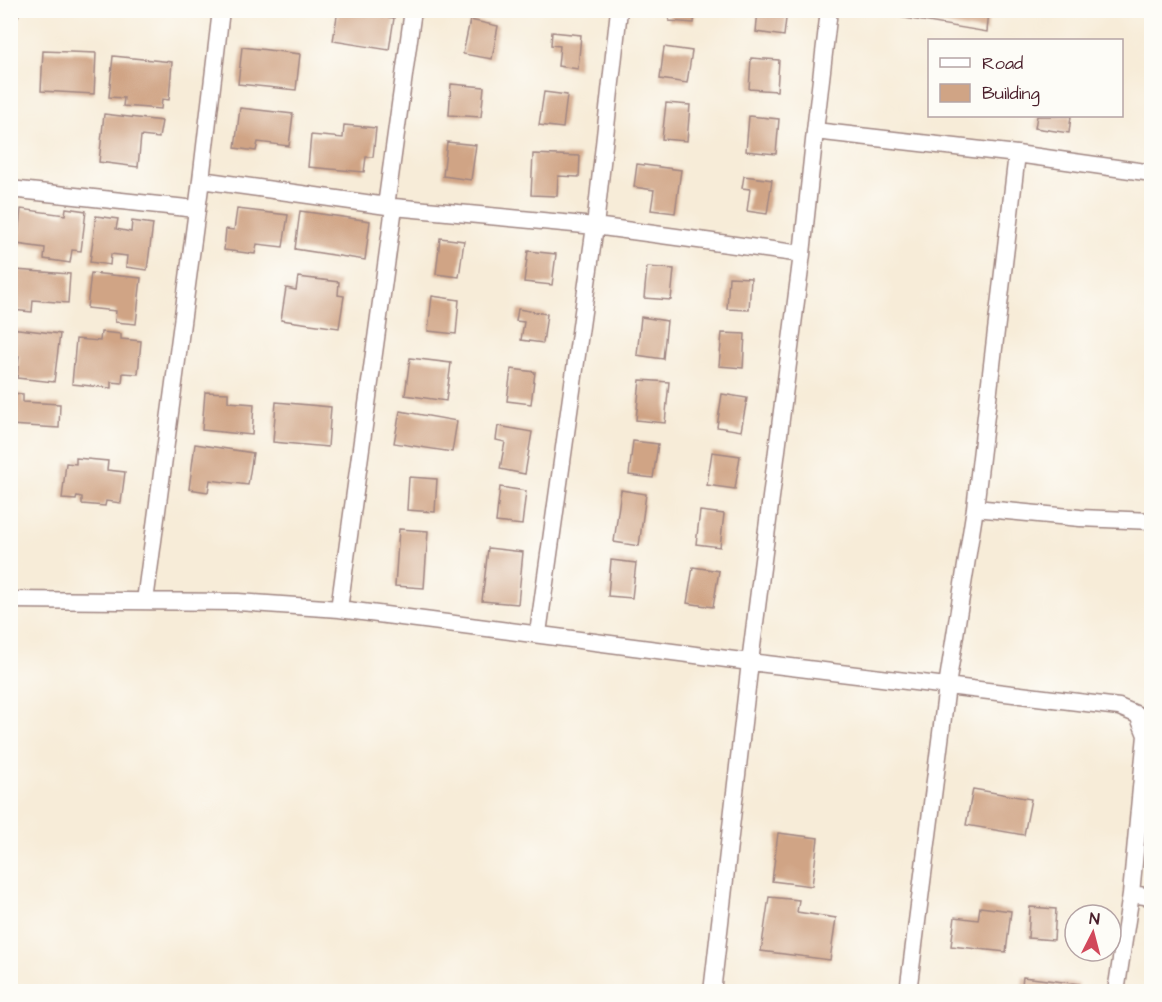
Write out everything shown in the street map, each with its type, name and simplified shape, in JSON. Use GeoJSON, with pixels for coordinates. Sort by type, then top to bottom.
{"type":"FeatureCollection","features":[{"type":"Feature","properties":{"kind":"street"},"geometry":{"type":"LineString","coordinates":[[145,601],[201,180],[221,10]]}},
{"type":"Feature","properties":{"kind":"street"},"geometry":{"type":"LineString","coordinates":[[339,609],[413,10]]}},
{"type":"Feature","properties":{"kind":"street"},"geometry":{"type":"LineString","coordinates":[[538,633],[595,226],[620,10]]}},
{"type":"Feature","properties":{"kind":"street"},"geometry":{"type":"LineString","coordinates":[[712,992],[750,662],[802,254],[829,10]]}},
{"type":"Feature","properties":{"kind":"street"},"geometry":{"type":"LineString","coordinates":[[815,131],[1017,154],[1152,173]]}},
{"type":"Feature","properties":{"kind":"street"},"geometry":{"type":"LineString","coordinates":[[908,992],[947,686],[975,508],[1017,154]]}},
{"type":"Feature","properties":{"kind":"street"},"geometry":{"type":"LineString","coordinates":[[201,180],[390,207],[595,226],[802,254]]}},
{"type":"Feature","properties":{"kind":"street"},"geometry":{"type":"LineString","coordinates":[[10,189],[196,209]]}},
{"type":"Feature","properties":{"kind":"street"},"geometry":{"type":"LineString","coordinates":[[975,508],[1080,518],[1152,521]]}},
{"type":"Feature","properties":{"kind":"street"},"geometry":{"type":"LineString","coordinates":[[10,600],[238,602],[339,609],[1119,707],[1138,715],[1146,735],[1131,894],[1116,992]]}},
{"type":"Feature","properties":{"kind":"street"},"geometry":{"type":"LineString","coordinates":[[1131,894],[1152,897]]}},
{"type":"Feature","properties":{"kind":"building"},"geometry":{"type":"Polygon","coordinates":[[[338,10],[394,18],[389,50],[333,41],[338,10]]]}},
{"type":"Feature","properties":{"kind":"building"},"geometry":{"type":"Polygon","coordinates":[[[670,10],[695,10],[694,23],[669,21],[670,10]]]}},
{"type":"Feature","properties":{"kind":"building"},"geometry":{"type":"Polygon","coordinates":[[[758,10],[787,10],[784,36],[756,32],[758,10]]]}},
{"type":"Feature","properties":{"kind":"building"},"geometry":{"type":"Polygon","coordinates":[[[899,10],[989,10],[987,32],[898,17],[899,10]]]}},
{"type":"Feature","properties":{"kind":"building"},"geometry":{"type":"Polygon","coordinates":[[[1098,10],[1129,10],[1128,16],[1098,10]]]}},
{"type":"Feature","properties":{"kind":"building"},"geometry":{"type":"Polygon","coordinates":[[[470,20],[498,26],[492,59],[463,54],[470,20]]]}},
{"type":"Feature","properties":{"kind":"building"},"geometry":{"type":"Polygon","coordinates":[[[552,32],[581,35],[578,69],[558,66],[560,46],[551,45],[552,32]]]}},
{"type":"Feature","properties":{"kind":"building"},"geometry":{"type":"Polygon","coordinates":[[[242,47],[300,54],[296,90],[238,84],[242,47]]]}},
{"type":"Feature","properties":{"kind":"building"},"geometry":{"type":"Polygon","coordinates":[[[664,47],[692,51],[687,83],[660,79],[664,47]]]}},
{"type":"Feature","properties":{"kind":"building"},"geometry":{"type":"Polygon","coordinates":[[[43,51],[96,53],[94,94],[41,91],[43,51]]]}},
{"type":"Feature","properties":{"kind":"building"},"geometry":{"type":"Polygon","coordinates":[[[113,56],[172,62],[169,100],[162,99],[161,109],[123,106],[124,98],[109,97],[113,56]]]}},
{"type":"Feature","properties":{"kind":"building"},"geometry":{"type":"Polygon","coordinates":[[[751,58],[779,60],[777,91],[749,89],[751,58]]]}},
{"type":"Feature","properties":{"kind":"building"},"geometry":{"type":"Polygon","coordinates":[[[451,84],[484,87],[481,117],[449,115],[451,84]]]}},
{"type":"Feature","properties":{"kind":"building"},"geometry":{"type":"Polygon","coordinates":[[[544,92],[567,95],[563,128],[539,125],[544,92]]]}},
{"type":"Feature","properties":{"kind":"building"},"geometry":{"type":"Polygon","coordinates":[[[666,103],[690,105],[687,141],[662,139],[666,103]]]}},
{"type":"Feature","properties":{"kind":"building"},"geometry":{"type":"Polygon","coordinates":[[[240,108],[293,114],[289,146],[258,142],[256,151],[235,148],[240,108]]]}},
{"type":"Feature","properties":{"kind":"building"},"geometry":{"type":"Polygon","coordinates":[[[104,114],[162,121],[159,138],[141,136],[138,167],[99,162],[104,114]]]}},
{"type":"Feature","properties":{"kind":"building"},"geometry":{"type":"Polygon","coordinates":[[[749,116],[779,119],[776,154],[746,151],[749,116]]]}},
{"type":"Feature","properties":{"kind":"building"},"geometry":{"type":"Polygon","coordinates":[[[1037,117],[1071,117],[1069,133],[1035,128],[1037,117]]]}},
{"type":"Feature","properties":{"kind":"building"},"geometry":{"type":"Polygon","coordinates":[[[344,125],[376,128],[373,157],[366,157],[364,172],[308,167],[311,135],[343,138],[344,125]]]}},
{"type":"Feature","properties":{"kind":"building"},"geometry":{"type":"Polygon","coordinates":[[[447,142],[476,145],[471,180],[443,176],[447,142]]]}},
{"type":"Feature","properties":{"kind":"building"},"geometry":{"type":"Polygon","coordinates":[[[533,154],[580,156],[579,177],[558,176],[557,196],[531,195],[533,154]]]}},
{"type":"Feature","properties":{"kind":"building"},"geometry":{"type":"Polygon","coordinates":[[[637,164],[681,170],[675,213],[651,210],[654,190],[634,187],[637,164]]]}},
{"type":"Feature","properties":{"kind":"building"},"geometry":{"type":"Polygon","coordinates":[[[744,176],[772,180],[767,214],[747,211],[750,189],[742,188],[744,176]]]}},
{"type":"Feature","properties":{"kind":"building"},"geometry":{"type":"Polygon","coordinates":[[[66,208],[86,211],[81,251],[72,250],[70,263],[44,259],[45,248],[17,244],[21,209],[65,215],[66,208]]]}},
{"type":"Feature","properties":{"kind":"building"},"geometry":{"type":"Polygon","coordinates":[[[237,209],[288,215],[283,247],[257,244],[255,254],[224,250],[226,229],[234,230],[237,209]]]}},
{"type":"Feature","properties":{"kind":"building"},"geometry":{"type":"Polygon","coordinates":[[[300,211],[370,221],[365,260],[295,249],[300,211]]]}},
{"type":"Feature","properties":{"kind":"building"},"geometry":{"type":"Polygon","coordinates":[[[96,216],[118,219],[116,229],[131,232],[132,221],[153,224],[147,270],[126,267],[127,256],[111,254],[110,265],[90,262],[96,216]]]}},
{"type":"Feature","properties":{"kind":"building"},"geometry":{"type":"Polygon","coordinates":[[[440,238],[464,241],[459,277],[436,274],[440,238]]]}},
{"type":"Feature","properties":{"kind":"building"},"geometry":{"type":"Polygon","coordinates":[[[528,251],[556,254],[552,285],[524,282],[528,251]]]}},
{"type":"Feature","properties":{"kind":"building"},"geometry":{"type":"Polygon","coordinates":[[[647,267],[674,269],[671,300],[644,298],[647,267]]]}},
{"type":"Feature","properties":{"kind":"building"},"geometry":{"type":"Polygon","coordinates":[[[15,270],[70,274],[68,303],[33,300],[32,312],[12,310],[15,270]]]}},
{"type":"Feature","properties":{"kind":"building"},"geometry":{"type":"Polygon","coordinates":[[[91,273],[141,278],[136,324],[115,322],[116,311],[87,308],[91,273]]]}},
{"type":"Feature","properties":{"kind":"building"},"geometry":{"type":"Polygon","coordinates":[[[298,277],[339,282],[338,295],[344,296],[339,328],[281,320],[286,288],[296,290],[298,277]]]}},
{"type":"Feature","properties":{"kind":"building"},"geometry":{"type":"Polygon","coordinates":[[[729,277],[751,278],[749,310],[727,309],[729,277]]]}},
{"type":"Feature","properties":{"kind":"building"},"geometry":{"type":"Polygon","coordinates":[[[432,296],[459,300],[456,334],[428,331],[432,296]]]}},
{"type":"Feature","properties":{"kind":"building"},"geometry":{"type":"Polygon","coordinates":[[[518,309],[547,314],[543,343],[521,340],[524,322],[516,321],[518,309]]]}},
{"type":"Feature","properties":{"kind":"building"},"geometry":{"type":"Polygon","coordinates":[[[641,317],[667,321],[663,359],[637,355],[641,317]]]}},
{"type":"Feature","properties":{"kind":"building"},"geometry":{"type":"Polygon","coordinates":[[[10,328],[60,334],[54,382],[17,378],[19,356],[10,355],[10,328]]]}},
{"type":"Feature","properties":{"kind":"building"},"geometry":{"type":"Polygon","coordinates":[[[101,332],[121,334],[121,339],[141,341],[138,374],[123,373],[122,383],[111,382],[111,388],[72,384],[76,339],[100,341],[101,332]]]}},
{"type":"Feature","properties":{"kind":"building"},"geometry":{"type":"Polygon","coordinates":[[[722,333],[745,334],[743,368],[719,366],[722,333]]]}},
{"type":"Feature","properties":{"kind":"building"},"geometry":{"type":"Polygon","coordinates":[[[410,358],[451,363],[446,401],[405,395],[410,358]]]}},
{"type":"Feature","properties":{"kind":"building"},"geometry":{"type":"Polygon","coordinates":[[[511,369],[535,372],[531,404],[507,401],[511,369]]]}},
{"type":"Feature","properties":{"kind":"building"},"geometry":{"type":"Polygon","coordinates":[[[640,380],[669,382],[665,423],[636,420],[640,380]]]}},
{"type":"Feature","properties":{"kind":"building"},"geometry":{"type":"Polygon","coordinates":[[[205,392],[228,393],[228,402],[254,404],[252,435],[202,430],[205,392]]]}},
{"type":"Feature","properties":{"kind":"building"},"geometry":{"type":"Polygon","coordinates":[[[10,393],[23,394],[23,402],[60,404],[59,428],[10,425],[10,393]]]}},
{"type":"Feature","properties":{"kind":"building"},"geometry":{"type":"Polygon","coordinates":[[[722,394],[747,398],[741,431],[717,427],[722,394]]]}},
{"type":"Feature","properties":{"kind":"building"},"geometry":{"type":"Polygon","coordinates":[[[276,402],[331,407],[328,447],[273,442],[276,402]]]}},
{"type":"Feature","properties":{"kind":"building"},"geometry":{"type":"Polygon","coordinates":[[[400,411],[457,421],[452,452],[394,443],[400,411]]]}},
{"type":"Feature","properties":{"kind":"building"},"geometry":{"type":"Polygon","coordinates":[[[498,426],[532,432],[525,474],[500,469],[505,442],[496,440],[498,426]]]}},
{"type":"Feature","properties":{"kind":"building"},"geometry":{"type":"Polygon","coordinates":[[[633,441],[658,444],[653,478],[629,475],[633,441]]]}},
{"type":"Feature","properties":{"kind":"building"},"geometry":{"type":"Polygon","coordinates":[[[195,444],[253,453],[248,485],[210,480],[208,492],[189,489],[195,444]]]}},
{"type":"Feature","properties":{"kind":"building"},"geometry":{"type":"Polygon","coordinates":[[[712,452],[740,456],[735,489],[707,485],[712,452]]]}},
{"type":"Feature","properties":{"kind":"building"},"geometry":{"type":"Polygon","coordinates":[[[76,458],[108,461],[107,470],[125,472],[121,503],[106,501],[105,506],[82,504],[82,497],[77,496],[76,500],[62,499],[66,463],[76,464],[76,458]]]}},
{"type":"Feature","properties":{"kind":"building"},"geometry":{"type":"Polygon","coordinates":[[[409,477],[437,479],[435,512],[407,510],[409,477]]]}},
{"type":"Feature","properties":{"kind":"building"},"geometry":{"type":"Polygon","coordinates":[[[500,487],[526,491],[522,525],[496,522],[500,487]]]}},
{"type":"Feature","properties":{"kind":"building"},"geometry":{"type":"Polygon","coordinates":[[[621,490],[646,494],[639,546],[614,542],[621,490]]]}},
{"type":"Feature","properties":{"kind":"building"},"geometry":{"type":"Polygon","coordinates":[[[700,511],[724,514],[720,547],[696,544],[700,511]]]}},
{"type":"Feature","properties":{"kind":"building"},"geometry":{"type":"Polygon","coordinates":[[[399,529],[428,531],[424,588],[395,586],[399,529]]]}},
{"type":"Feature","properties":{"kind":"building"},"geometry":{"type":"Polygon","coordinates":[[[488,548],[523,552],[518,604],[482,601],[488,548]]]}},
{"type":"Feature","properties":{"kind":"building"},"geometry":{"type":"Polygon","coordinates":[[[611,560],[636,563],[632,598],[608,596],[611,560]]]}},
{"type":"Feature","properties":{"kind":"building"},"geometry":{"type":"Polygon","coordinates":[[[693,567],[719,571],[713,607],[687,603],[693,567]]]}},
{"type":"Feature","properties":{"kind":"building"},"geometry":{"type":"Polygon","coordinates":[[[973,789],[1031,799],[1024,835],[966,825],[973,789]]]}},
{"type":"Feature","properties":{"kind":"building"},"geometry":{"type":"Polygon","coordinates":[[[778,833],[818,838],[812,886],[772,881],[778,833]]]}},
{"type":"Feature","properties":{"kind":"building"},"geometry":{"type":"Polygon","coordinates":[[[769,897],[799,900],[797,912],[836,918],[830,960],[761,951],[769,897]]]}},
{"type":"Feature","properties":{"kind":"building"},"geometry":{"type":"Polygon","coordinates":[[[980,907],[1011,911],[1006,952],[951,946],[955,917],[978,920],[980,907]]]}},
{"type":"Feature","properties":{"kind":"building"},"geometry":{"type":"Polygon","coordinates":[[[1030,907],[1056,909],[1054,940],[1028,938],[1030,907]]]}},
{"type":"Feature","properties":{"kind":"building"},"geometry":{"type":"Polygon","coordinates":[[[1023,977],[1079,984],[1078,992],[1021,992],[1023,977]]]}}]}
